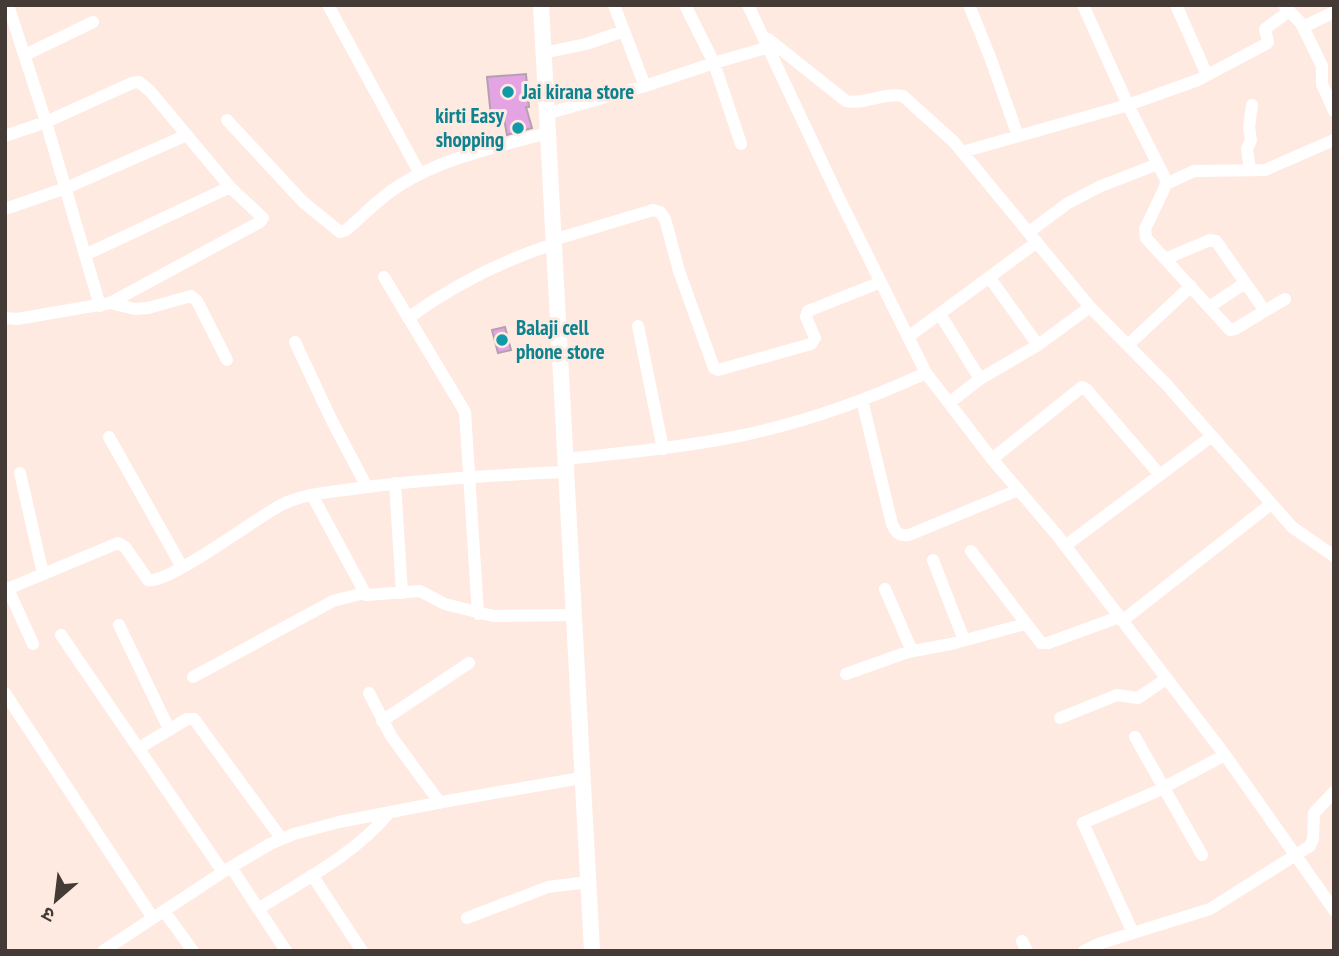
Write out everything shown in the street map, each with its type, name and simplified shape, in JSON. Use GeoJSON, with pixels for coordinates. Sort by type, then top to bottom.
{"type":"FeatureCollection","features":[{"type":"Feature","properties":{"kind":"street"},"geometry":{"type":"LineString","coordinates":[[8,5],[85,256],[105,304]]}},
{"type":"Feature","properties":{"kind":"street"},"geometry":{"type":"LineString","coordinates":[[328,5],[420,174]]}},
{"type":"Feature","properties":{"kind":"street"},"geometry":{"type":"LineString","coordinates":[[541,5],[592,951]]}},
{"type":"Feature","properties":{"kind":"street"},"geometry":{"type":"LineString","coordinates":[[614,5],[645,86]]}},
{"type":"Feature","properties":{"kind":"street"},"geometry":{"type":"LineString","coordinates":[[685,5],[713,63],[741,144]]}},
{"type":"Feature","properties":{"kind":"street"},"geometry":{"type":"LineString","coordinates":[[748,5],[926,373],[992,459],[1065,546],[1225,755],[1334,910]]}},
{"type":"Feature","properties":{"kind":"street"},"geometry":{"type":"LineString","coordinates":[[970,5],[1018,136]]}},
{"type":"Feature","properties":{"kind":"street"},"geometry":{"type":"LineString","coordinates":[[1083,5],[1166,184]]}},
{"type":"Feature","properties":{"kind":"street"},"geometry":{"type":"LineString","coordinates":[[1176,5],[1207,75]]}},
{"type":"Feature","properties":{"kind":"street"},"geometry":{"type":"LineString","coordinates":[[962,152],[1128,105],[1207,75],[1266,44],[1268,42],[1265,29],[1286,8],[1303,27],[1322,66],[1322,84],[1334,111]]}},
{"type":"Feature","properties":{"kind":"street"},"geometry":{"type":"LineString","coordinates":[[1303,27],[1334,12]]}},
{"type":"Feature","properties":{"kind":"street"},"geometry":{"type":"LineString","coordinates":[[25,55],[93,22]]}},
{"type":"Feature","properties":{"kind":"street"},"geometry":{"type":"LineString","coordinates":[[543,53],[624,32]]}},
{"type":"Feature","properties":{"kind":"street"},"geometry":{"type":"LineString","coordinates":[[547,114],[645,86],[713,63],[766,41]]}},
{"type":"Feature","properties":{"kind":"street"},"geometry":{"type":"LineString","coordinates":[[766,41],[846,102],[856,103],[892,95],[903,96],[962,152],[1090,307],[1212,436],[1298,534],[1334,556]]}},
{"type":"Feature","properties":{"kind":"street"},"geometry":{"type":"LineString","coordinates":[[5,136],[46,122],[139,82],[150,91],[230,187],[262,216],[260,222],[105,304],[17,319],[5,318]]}},
{"type":"Feature","properties":{"kind":"street"},"geometry":{"type":"LineString","coordinates":[[1250,169],[1247,149],[1251,140],[1249,127],[1252,105]]}},
{"type":"Feature","properties":{"kind":"street"},"geometry":{"type":"LineString","coordinates":[[226,120],[303,202],[340,232],[346,230],[387,194],[420,174],[461,156],[547,133]]}},
{"type":"Feature","properties":{"kind":"street"},"geometry":{"type":"LineString","coordinates":[[5,209],[66,188],[187,135]]}},
{"type":"Feature","properties":{"kind":"street"},"geometry":{"type":"LineString","coordinates":[[1285,299],[1232,330],[1144,233],[1166,184],[1194,172],[1265,170],[1334,139]]}},
{"type":"Feature","properties":{"kind":"street"},"geometry":{"type":"LineString","coordinates":[[908,337],[989,277],[1068,204],[1101,186],[1158,164]]}},
{"type":"Feature","properties":{"kind":"street"},"geometry":{"type":"LineString","coordinates":[[85,256],[230,187]]}},
{"type":"Feature","properties":{"kind":"street"},"geometry":{"type":"LineString","coordinates":[[408,318],[469,279],[501,263],[553,242],[653,211],[660,212],[665,219],[679,271],[714,368],[718,370],[811,344],[815,338],[806,317],[807,311],[881,282]]}},
{"type":"Feature","properties":{"kind":"street"},"geometry":{"type":"LineString","coordinates":[[1165,259],[1213,240],[1265,311]]}},
{"type":"Feature","properties":{"kind":"street"},"geometry":{"type":"LineString","coordinates":[[384,276],[465,412],[478,614]]}},
{"type":"Feature","properties":{"kind":"street"},"geometry":{"type":"LineString","coordinates":[[989,277],[1038,345]]}},
{"type":"Feature","properties":{"kind":"street"},"geometry":{"type":"LineString","coordinates":[[1209,307],[1245,283]]}},
{"type":"Feature","properties":{"kind":"street"},"geometry":{"type":"LineString","coordinates":[[1128,345],[1191,286]]}},
{"type":"Feature","properties":{"kind":"street"},"geometry":{"type":"LineString","coordinates":[[105,304],[135,309],[148,308],[191,296],[197,302],[228,360]]}},
{"type":"Feature","properties":{"kind":"street"},"geometry":{"type":"LineString","coordinates":[[949,403],[980,379],[1038,345],[1090,307]]}},
{"type":"Feature","properties":{"kind":"street"},"geometry":{"type":"LineString","coordinates":[[940,314],[980,379]]}},
{"type":"Feature","properties":{"kind":"street"},"geometry":{"type":"LineString","coordinates":[[638,327],[663,449]]}},
{"type":"Feature","properties":{"kind":"street"},"geometry":{"type":"LineString","coordinates":[[295,342],[367,487]]}},
{"type":"Feature","properties":{"kind":"street"},"geometry":{"type":"LineString","coordinates":[[33,644],[7,589],[118,543],[125,547],[148,580],[156,580],[283,505],[312,495],[395,483],[565,466],[746,434],[785,425],[862,400],[926,373]]}},
{"type":"Feature","properties":{"kind":"street"},"geometry":{"type":"LineString","coordinates":[[992,459],[1082,387],[1160,475]]}},
{"type":"Feature","properties":{"kind":"street"},"geometry":{"type":"LineString","coordinates":[[862,400],[896,533],[909,535],[1018,490]]}},
{"type":"Feature","properties":{"kind":"street"},"geometry":{"type":"LineString","coordinates":[[1065,546],[1212,436]]}},
{"type":"Feature","properties":{"kind":"street"},"geometry":{"type":"LineString","coordinates":[[109,437],[182,567]]}},
{"type":"Feature","properties":{"kind":"street"},"geometry":{"type":"LineString","coordinates":[[20,473],[43,574]]}},
{"type":"Feature","properties":{"kind":"street"},"geometry":{"type":"LineString","coordinates":[[395,483],[402,593]]}},
{"type":"Feature","properties":{"kind":"street"},"geometry":{"type":"LineString","coordinates":[[312,495],[368,596],[422,591],[445,604],[478,614],[573,615]]}},
{"type":"Feature","properties":{"kind":"street"},"geometry":{"type":"LineString","coordinates":[[971,551],[1038,642],[1044,644],[1120,619],[1271,504]]}},
{"type":"Feature","properties":{"kind":"street"},"geometry":{"type":"LineString","coordinates":[[933,560],[964,640]]}},
{"type":"Feature","properties":{"kind":"street"},"geometry":{"type":"LineString","coordinates":[[886,589],[912,651]]}},
{"type":"Feature","properties":{"kind":"street"},"geometry":{"type":"LineString","coordinates":[[193,677],[318,608],[364,593]]}},
{"type":"Feature","properties":{"kind":"street"},"geometry":{"type":"LineString","coordinates":[[846,674],[912,651],[1025,624]]}},
{"type":"Feature","properties":{"kind":"street"},"geometry":{"type":"LineString","coordinates":[[119,625],[170,729]]}},
{"type":"Feature","properties":{"kind":"street"},"geometry":{"type":"LineString","coordinates":[[61,635],[286,951]]}},
{"type":"Feature","properties":{"kind":"street"},"geometry":{"type":"LineString","coordinates":[[382,722],[469,663]]}},
{"type":"Feature","properties":{"kind":"street"},"geometry":{"type":"LineString","coordinates":[[1060,718],[1117,695],[1137,698],[1166,678]]}},
{"type":"Feature","properties":{"kind":"street"},"geometry":{"type":"LineString","coordinates":[[5,692],[158,914],[193,951]]}},
{"type":"Feature","properties":{"kind":"street"},"geometry":{"type":"LineString","coordinates":[[369,693],[382,722],[440,803]]}},
{"type":"Feature","properties":{"kind":"street"},"geometry":{"type":"LineString","coordinates":[[139,748],[187,719],[194,719],[281,838]]}},
{"type":"Feature","properties":{"kind":"street"},"geometry":{"type":"LineString","coordinates":[[1135,737],[1202,855]]}},
{"type":"Feature","properties":{"kind":"street"},"geometry":{"type":"LineString","coordinates":[[1133,933],[1083,824],[1164,787],[1225,755]]}},
{"type":"Feature","properties":{"kind":"street"},"geometry":{"type":"LineString","coordinates":[[103,951],[281,838],[339,822],[582,778]]}},
{"type":"Feature","properties":{"kind":"street"},"geometry":{"type":"LineString","coordinates":[[1084,951],[1210,909],[1296,855],[1312,843],[1314,813],[1334,792]]}},
{"type":"Feature","properties":{"kind":"street"},"geometry":{"type":"LineString","coordinates":[[258,909],[360,844],[389,813]]}},
{"type":"Feature","properties":{"kind":"street"},"geometry":{"type":"LineString","coordinates":[[313,875],[362,951]]}},
{"type":"Feature","properties":{"kind":"street"},"geometry":{"type":"LineString","coordinates":[[467,918],[548,887],[587,882]]}},
{"type":"Feature","properties":{"kind":"building","name":"Jai kirana store"},"geometry":{"type":"Polygon","coordinates":[[[526,74],[529,107],[526,107],[532,128],[507,135],[503,113],[491,117],[487,77],[526,74]]]}},
{"type":"Feature","properties":{"kind":"building","name":"Balaji cell phone store"},"geometry":{"type":"Polygon","coordinates":[[[505,327],[511,350],[498,353],[492,330],[505,327]]]}},
{"type":"Feature","properties":{"kind":"place","name":"Jai kirana store"},"geometry":{"type":"Point","coordinates":[508,92]}},
{"type":"Feature","properties":{"kind":"place","name":"kirti Easy shopping"},"geometry":{"type":"Point","coordinates":[518,128]}},
{"type":"Feature","properties":{"kind":"place","name":"Balaji cell phone store"},"geometry":{"type":"Point","coordinates":[502,340]}}]}
